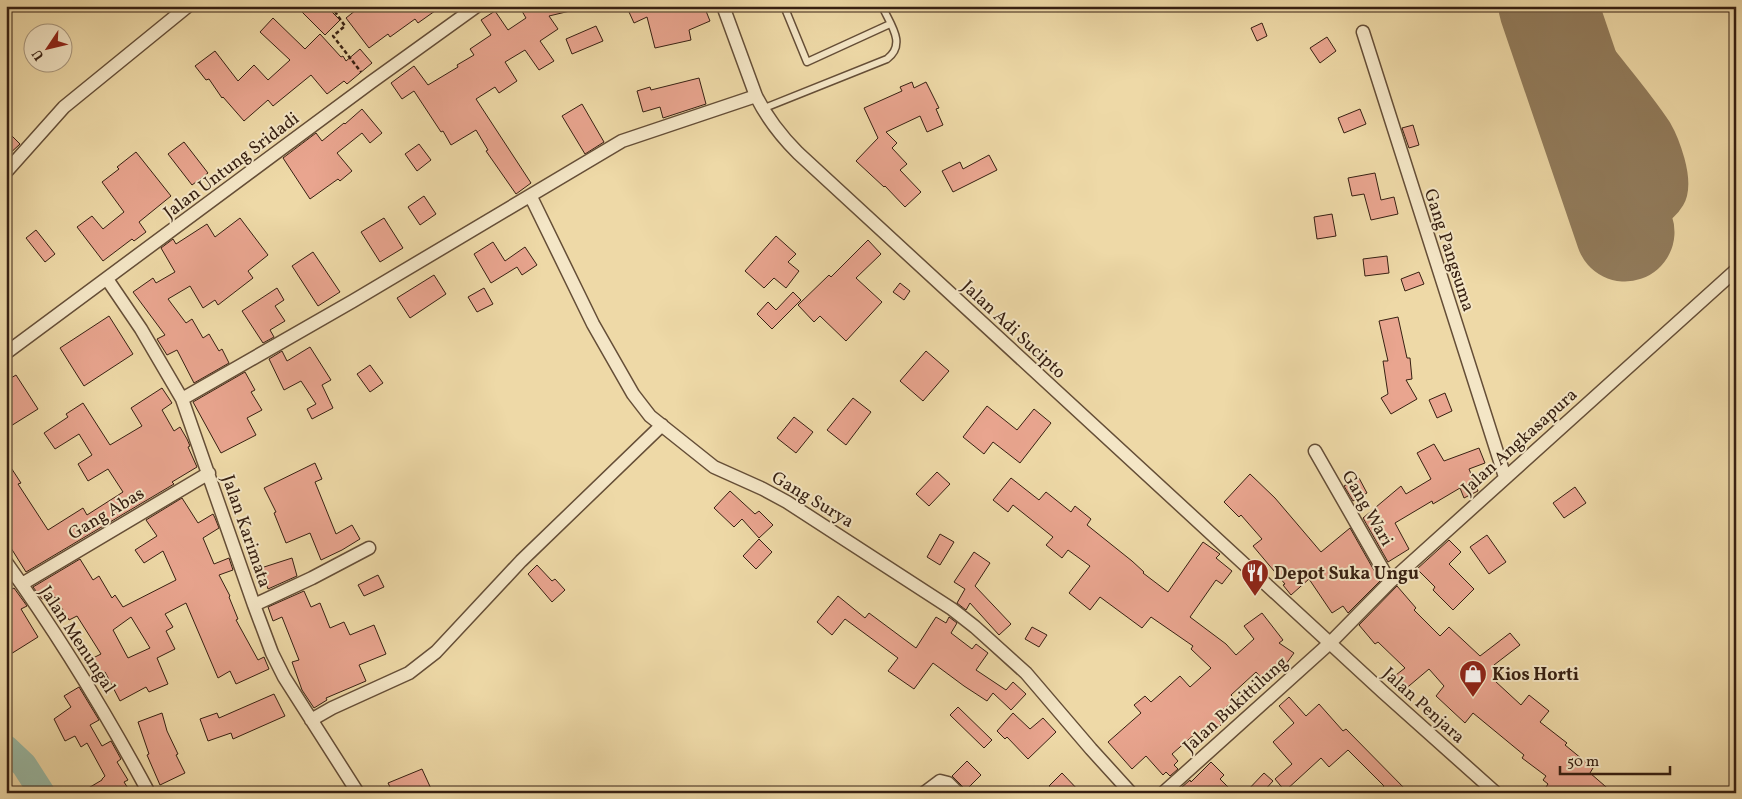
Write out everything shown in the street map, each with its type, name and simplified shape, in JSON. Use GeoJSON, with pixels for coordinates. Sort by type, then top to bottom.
{"type":"FeatureCollection","features":[{"type":"Feature","properties":{"kind":"street"},"geometry":{"type":"LineString","coordinates":[[6,172],[64,107],[92,82],[188,6]]}},
{"type":"Feature","properties":{"kind":"street","name":"Jalan Untung Sridadi"},"geometry":{"type":"LineString","coordinates":[[7,352],[477,6]]}},
{"type":"Feature","properties":{"kind":"street","name":"Jalan Adi Sucipto"},"geometry":{"type":"LineString","coordinates":[[723,6],[762,109],[780,134],[798,154],[1083,417],[1331,642]]}},
{"type":"Feature","properties":{"kind":"street","name":"Gang Pangsuma"},"geometry":{"type":"LineString","coordinates":[[1363,32],[1505,477]]}},
{"type":"Feature","properties":{"kind":"street"},"geometry":{"type":"LineString","coordinates":[[182,399],[353,301],[622,142],[756,96]]}},
{"type":"Feature","properties":{"kind":"street","name":"Gang Surya"},"geometry":{"type":"LineString","coordinates":[[531,197],[593,324],[628,386],[650,416],[714,467],[764,489],[787,502],[914,583],[967,621],[1026,673],[1131,793]]}},
{"type":"Feature","properties":{"kind":"street","name":"Jalan Angkasapura"},"geometry":{"type":"LineString","coordinates":[[1331,642],[1390,582],[1736,270]]}},
{"type":"Feature","properties":{"kind":"street","name":"Jalan Karimata"},"geometry":{"type":"LineString","coordinates":[[107,279],[142,329],[182,399],[272,653],[284,677],[358,793]]}},
{"type":"Feature","properties":{"kind":"street"},"geometry":{"type":"LineString","coordinates":[[311,720],[332,708],[409,673],[436,652],[521,561],[662,425]]}},
{"type":"Feature","properties":{"kind":"street","name":"Gang Wari"},"geometry":{"type":"LineString","coordinates":[[1315,451],[1390,582]]}},
{"type":"Feature","properties":{"kind":"street","name":"Gang Abas"},"geometry":{"type":"LineString","coordinates":[[22,584],[209,473]]}},
{"type":"Feature","properties":{"kind":"street"},"geometry":{"type":"LineString","coordinates":[[254,605],[369,548]]}},
{"type":"Feature","properties":{"kind":"street","name":"Jalan Menungal"},"geometry":{"type":"LineString","coordinates":[[6,562],[119,736],[149,793]]}},
{"type":"Feature","properties":{"kind":"street","name":"Jalan Bukittilung"},"geometry":{"type":"LineString","coordinates":[[1169,791],[1331,642]]}},
{"type":"Feature","properties":{"kind":"street","name":"Jalan Penjara"},"geometry":{"type":"LineString","coordinates":[[1331,642],[1383,692],[1496,793]]}},
{"type":"Feature","properties":{"kind":"street"},"geometry":{"type":"LineString","coordinates":[[924,793],[940,781],[948,782],[958,793]]}},
{"type":"Feature","properties":{"kind":"lane"},"geometry":{"type":"LineString","coordinates":[[784,6],[807,62],[890,24]]}},
{"type":"Feature","properties":{"kind":"lane"},"geometry":{"type":"LineString","coordinates":[[762,109],[888,59],[894,53],[897,46],[897,38],[882,6]]}},
{"type":"Feature","properties":{"kind":"path"},"geometry":{"type":"LineString","coordinates":[[331,6],[345,26],[333,36],[370,83]]}},
{"type":"Feature","properties":{"kind":"building"},"geometry":{"type":"Polygon","coordinates":[[[296,6],[326,6],[340,20],[325,35],[296,6]]]}},
{"type":"Feature","properties":{"kind":"building"},"geometry":{"type":"Polygon","coordinates":[[[361,6],[442,6],[418,23],[415,19],[390,37],[388,34],[369,48],[346,18],[361,6]]]}},
{"type":"Feature","properties":{"kind":"building"},"geometry":{"type":"Polygon","coordinates":[[[519,6],[569,6],[570,11],[549,16],[558,29],[540,41],[554,61],[539,70],[525,50],[505,62],[517,81],[499,93],[495,87],[476,99],[531,183],[516,194],[486,151],[488,150],[476,130],[451,145],[414,91],[402,99],[391,83],[414,66],[428,85],[458,67],[457,65],[474,55],[470,49],[491,35],[481,20],[495,11],[508,30],[526,18],[519,6]]]}},
{"type":"Feature","properties":{"kind":"building"},"geometry":{"type":"Polygon","coordinates":[[[643,6],[704,6],[710,21],[689,30],[691,40],[655,48],[647,17],[634,23],[629,12],[643,6]]]}},
{"type":"Feature","properties":{"kind":"building"},"geometry":{"type":"Polygon","coordinates":[[[273,18],[305,49],[320,34],[346,61],[360,49],[372,63],[347,84],[344,81],[327,94],[311,75],[273,106],[268,100],[244,121],[222,98],[209,79],[206,80],[195,66],[215,51],[238,81],[254,65],[268,80],[290,60],[260,32],[273,18]]]}},
{"type":"Feature","properties":{"kind":"building"},"geometry":{"type":"Polygon","coordinates":[[[1262,23],[1267,36],[1257,41],[1251,28],[1262,23]]]}},
{"type":"Feature","properties":{"kind":"building"},"geometry":{"type":"Polygon","coordinates":[[[596,26],[603,41],[572,54],[566,39],[596,26]]]}},
{"type":"Feature","properties":{"kind":"building"},"geometry":{"type":"Polygon","coordinates":[[[1327,37],[1336,51],[1320,63],[1310,48],[1327,37]]]}},
{"type":"Feature","properties":{"kind":"building"},"geometry":{"type":"Polygon","coordinates":[[[699,78],[706,104],[663,118],[660,107],[643,112],[637,91],[650,87],[651,90],[699,78]]]}},
{"type":"Feature","properties":{"kind":"building"},"geometry":{"type":"Polygon","coordinates":[[[912,82],[914,88],[926,82],[939,108],[936,109],[943,125],[927,132],[920,116],[886,132],[897,143],[892,148],[907,164],[900,170],[921,192],[905,207],[885,186],[856,161],[878,138],[864,108],[902,91],[900,87],[912,82]]]}},
{"type":"Feature","properties":{"kind":"building"},"geometry":{"type":"Polygon","coordinates":[[[582,104],[604,142],[585,154],[562,116],[582,104]]]}},
{"type":"Feature","properties":{"kind":"building"},"geometry":{"type":"Polygon","coordinates":[[[362,109],[382,133],[370,143],[362,133],[337,153],[352,171],[340,181],[338,179],[310,199],[283,158],[316,133],[322,141],[362,109]]]}},
{"type":"Feature","properties":{"kind":"building"},"geometry":{"type":"Polygon","coordinates":[[[1360,109],[1366,124],[1344,133],[1338,118],[1360,109]]]}},
{"type":"Feature","properties":{"kind":"building"},"geometry":{"type":"Polygon","coordinates":[[[1413,125],[1419,145],[1409,148],[1402,128],[1413,125]]]}},
{"type":"Feature","properties":{"kind":"building"},"geometry":{"type":"Polygon","coordinates":[[[6,130],[20,144],[6,157],[6,130]]]}},
{"type":"Feature","properties":{"kind":"building"},"geometry":{"type":"Polygon","coordinates":[[[184,142],[208,173],[192,185],[168,154],[184,142]]]}},
{"type":"Feature","properties":{"kind":"building"},"geometry":{"type":"Polygon","coordinates":[[[419,144],[431,160],[417,171],[405,154],[419,144]]]}},
{"type":"Feature","properties":{"kind":"building"},"geometry":{"type":"Polygon","coordinates":[[[136,152],[171,196],[139,222],[146,232],[134,241],[132,239],[103,261],[77,227],[92,216],[103,229],[124,212],[102,182],[136,152]]]}},
{"type":"Feature","properties":{"kind":"building"},"geometry":{"type":"Polygon","coordinates":[[[989,155],[997,170],[953,192],[942,171],[960,162],[963,169],[989,155]]]}},
{"type":"Feature","properties":{"kind":"building"},"geometry":{"type":"Polygon","coordinates":[[[1375,173],[1381,200],[1394,197],[1398,214],[1371,220],[1364,194],[1352,196],[1348,178],[1375,173]]]}},
{"type":"Feature","properties":{"kind":"building"},"geometry":{"type":"Polygon","coordinates":[[[424,196],[436,214],[420,225],[408,207],[424,196]]]}},
{"type":"Feature","properties":{"kind":"building"},"geometry":{"type":"Polygon","coordinates":[[[1332,214],[1336,236],[1317,239],[1314,217],[1332,214]]]}},
{"type":"Feature","properties":{"kind":"building"},"geometry":{"type":"Polygon","coordinates":[[[240,218],[268,255],[248,271],[253,278],[218,305],[215,300],[203,308],[190,286],[168,299],[186,323],[192,319],[203,338],[209,334],[219,351],[222,349],[229,363],[194,383],[177,350],[167,355],[157,339],[165,335],[133,292],[153,278],[156,283],[175,272],[161,248],[173,239],[176,244],[207,224],[215,237],[240,218]]]}},
{"type":"Feature","properties":{"kind":"building"},"geometry":{"type":"Polygon","coordinates":[[[384,218],[403,248],[380,262],[361,232],[384,218]]]}},
{"type":"Feature","properties":{"kind":"building"},"geometry":{"type":"Polygon","coordinates":[[[36,230],[55,254],[45,262],[26,238],[36,230]]]}},
{"type":"Feature","properties":{"kind":"building"},"geometry":{"type":"Polygon","coordinates":[[[776,236],[796,254],[788,262],[799,271],[786,288],[774,278],[764,288],[745,271],[776,236]]]}},
{"type":"Feature","properties":{"kind":"building"},"geometry":{"type":"Polygon","coordinates":[[[868,240],[881,254],[856,278],[882,302],[846,341],[820,316],[814,322],[798,305],[829,275],[831,277],[868,240]]]}},
{"type":"Feature","properties":{"kind":"building"},"geometry":{"type":"Polygon","coordinates":[[[493,242],[505,261],[525,247],[537,265],[522,275],[517,267],[491,283],[474,254],[493,242]]]}},
{"type":"Feature","properties":{"kind":"building"},"geometry":{"type":"Polygon","coordinates":[[[313,252],[340,292],[318,306],[292,266],[313,252]]]}},
{"type":"Feature","properties":{"kind":"building"},"geometry":{"type":"Polygon","coordinates":[[[1387,256],[1389,273],[1365,276],[1363,259],[1387,256]]]}},
{"type":"Feature","properties":{"kind":"building"},"geometry":{"type":"Polygon","coordinates":[[[1419,272],[1424,284],[1405,291],[1401,279],[1419,272]]]}},
{"type":"Feature","properties":{"kind":"building"},"geometry":{"type":"Polygon","coordinates":[[[434,275],[446,294],[410,318],[397,298],[434,275]]]}},
{"type":"Feature","properties":{"kind":"building"},"geometry":{"type":"Polygon","coordinates":[[[900,283],[910,291],[904,300],[893,292],[900,283]]]}},
{"type":"Feature","properties":{"kind":"building"},"geometry":{"type":"Polygon","coordinates":[[[277,288],[284,300],[275,306],[285,321],[270,330],[274,337],[263,343],[242,311],[277,288]]]}},
{"type":"Feature","properties":{"kind":"building"},"geometry":{"type":"Polygon","coordinates":[[[484,288],[493,304],[477,312],[468,297],[484,288]]]}},
{"type":"Feature","properties":{"kind":"building"},"geometry":{"type":"Polygon","coordinates":[[[793,292],[801,300],[772,329],[757,314],[768,302],[776,310],[793,292]]]}},
{"type":"Feature","properties":{"kind":"building"},"geometry":{"type":"Polygon","coordinates":[[[109,316],[133,354],[84,386],[60,348],[109,316]]]}},
{"type":"Feature","properties":{"kind":"building"},"geometry":{"type":"Polygon","coordinates":[[[1398,317],[1407,358],[1410,358],[1412,379],[1406,380],[1417,399],[1391,414],[1381,398],[1388,394],[1383,361],[1388,361],[1379,321],[1398,317]]]}},
{"type":"Feature","properties":{"kind":"building"},"geometry":{"type":"Polygon","coordinates":[[[310,347],[331,380],[322,385],[333,408],[312,419],[307,409],[316,404],[301,381],[284,390],[269,359],[282,351],[287,361],[310,347]]]}},
{"type":"Feature","properties":{"kind":"building"},"geometry":{"type":"Polygon","coordinates":[[[926,351],[949,371],[923,401],[900,381],[926,351]]]}},
{"type":"Feature","properties":{"kind":"building"},"geometry":{"type":"Polygon","coordinates":[[[370,365],[383,383],[370,392],[357,374],[370,365]]]}},
{"type":"Feature","properties":{"kind":"building"},"geometry":{"type":"Polygon","coordinates":[[[245,372],[255,390],[251,392],[262,410],[247,418],[256,435],[221,453],[193,402],[245,372]]]}},
{"type":"Feature","properties":{"kind":"building"},"geometry":{"type":"Polygon","coordinates":[[[16,375],[38,409],[6,429],[6,381],[16,375]]]}},
{"type":"Feature","properties":{"kind":"building"},"geometry":{"type":"Polygon","coordinates":[[[162,388],[172,403],[162,410],[174,431],[180,427],[190,446],[188,447],[197,467],[172,482],[174,484],[26,572],[6,540],[6,460],[21,483],[18,484],[48,530],[83,508],[87,515],[123,492],[108,469],[88,481],[78,464],[92,455],[79,434],[55,449],[44,433],[68,417],[66,414],[83,403],[110,445],[142,426],[131,408],[162,388]]]}},
{"type":"Feature","properties":{"kind":"building"},"geometry":{"type":"Polygon","coordinates":[[[1445,393],[1452,411],[1437,418],[1429,400],[1445,393]]]}},
{"type":"Feature","properties":{"kind":"building"},"geometry":{"type":"Polygon","coordinates":[[[853,398],[871,412],[846,445],[827,430],[853,398]]]}},
{"type":"Feature","properties":{"kind":"building"},"geometry":{"type":"Polygon","coordinates":[[[987,406],[1017,430],[1034,409],[1051,423],[1020,463],[993,442],[984,454],[963,437],[987,406]]]}},
{"type":"Feature","properties":{"kind":"building"},"geometry":{"type":"Polygon","coordinates":[[[794,417],[813,432],[796,453],[777,438],[794,417]]]}},
{"type":"Feature","properties":{"kind":"building"},"geometry":{"type":"Polygon","coordinates":[[[1434,444],[1444,461],[1479,448],[1485,463],[1469,469],[1478,491],[1464,498],[1460,488],[1433,504],[1432,501],[1395,523],[1409,549],[1388,562],[1363,518],[1401,486],[1406,494],[1431,479],[1417,453],[1434,444]]]}},
{"type":"Feature","properties":{"kind":"building"},"geometry":{"type":"Polygon","coordinates":[[[315,463],[322,479],[315,482],[336,534],[352,525],[360,539],[321,560],[310,533],[286,543],[274,513],[276,512],[264,488],[315,463]]]}},
{"type":"Feature","properties":{"kind":"building"},"geometry":{"type":"Polygon","coordinates":[[[937,472],[950,484],[929,506],[916,494],[937,472]]]}},
{"type":"Feature","properties":{"kind":"building"},"geometry":{"type":"Polygon","coordinates":[[[1250,474],[1275,498],[1321,552],[1350,528],[1380,581],[1348,613],[1343,606],[1332,613],[1309,579],[1291,595],[1283,585],[1285,584],[1253,546],[1262,539],[1241,515],[1239,517],[1224,502],[1250,474]]]}},
{"type":"Feature","properties":{"kind":"building"},"geometry":{"type":"Polygon","coordinates":[[[1011,478],[1039,500],[1046,492],[1071,512],[1075,506],[1091,519],[1087,525],[1168,592],[1203,542],[1220,554],[1216,558],[1232,571],[1222,584],[1216,580],[1190,617],[1226,644],[1236,655],[1254,639],[1244,626],[1262,613],[1283,640],[1279,643],[1294,653],[1286,664],[1284,663],[1264,681],[1256,672],[1231,695],[1235,699],[1216,716],[1222,724],[1202,742],[1195,734],[1172,754],[1178,761],[1174,765],[1178,769],[1170,776],[1166,772],[1163,775],[1146,756],[1132,769],[1108,742],[1141,713],[1134,705],[1145,696],[1151,702],[1180,676],[1190,687],[1211,668],[1191,649],[1193,646],[1151,617],[1142,628],[1100,597],[1090,610],[1069,593],[1090,566],[1068,550],[1062,558],[1046,545],[1053,537],[1013,505],[1008,512],[993,500],[1011,478]]]}},
{"type":"Feature","properties":{"kind":"building"},"geometry":{"type":"Polygon","coordinates":[[[1359,478],[1367,493],[1353,501],[1344,486],[1359,478]]]}},
{"type":"Feature","properties":{"kind":"building"},"geometry":{"type":"Polygon","coordinates":[[[1575,487],[1586,503],[1564,518],[1553,503],[1575,487]]]}},
{"type":"Feature","properties":{"kind":"building"},"geometry":{"type":"Polygon","coordinates":[[[730,491],[755,514],[759,511],[773,525],[759,538],[742,519],[734,527],[714,508],[730,491]]]}},
{"type":"Feature","properties":{"kind":"building"},"geometry":{"type":"Polygon","coordinates":[[[182,498],[198,523],[213,514],[219,528],[203,538],[214,564],[229,558],[233,570],[219,575],[230,596],[238,619],[236,620],[258,660],[264,657],[269,669],[236,684],[230,671],[218,678],[186,603],[165,614],[173,627],[166,631],[175,649],[157,658],[168,684],[149,692],[146,687],[120,701],[105,672],[100,675],[91,659],[101,654],[77,616],[69,620],[55,597],[48,601],[46,598],[42,599],[33,587],[80,559],[93,580],[99,576],[112,598],[115,595],[123,607],[176,580],[163,551],[144,563],[135,550],[157,536],[146,520],[182,498]],[[131,617],[113,630],[128,658],[150,648],[131,617]]]}},
{"type":"Feature","properties":{"kind":"building"},"geometry":{"type":"Polygon","coordinates":[[[940,534],[954,542],[940,565],[927,557],[940,534]]]}},
{"type":"Feature","properties":{"kind":"building"},"geometry":{"type":"Polygon","coordinates":[[[1487,535],[1506,562],[1489,574],[1470,547],[1487,535]]]}},
{"type":"Feature","properties":{"kind":"building"},"geometry":{"type":"Polygon","coordinates":[[[759,539],[772,552],[756,569],[743,556],[759,539]]]}},
{"type":"Feature","properties":{"kind":"building"},"geometry":{"type":"Polygon","coordinates":[[[1449,540],[1461,552],[1449,564],[1474,589],[1453,610],[1433,590],[1435,587],[1417,569],[1449,540]]]}},
{"type":"Feature","properties":{"kind":"building"},"geometry":{"type":"Polygon","coordinates":[[[974,552],[990,563],[975,586],[1011,624],[999,635],[970,603],[966,610],[957,603],[965,589],[954,582],[974,552]]]}},
{"type":"Feature","properties":{"kind":"building"},"geometry":{"type":"Polygon","coordinates":[[[292,558],[297,576],[268,589],[261,568],[292,558]]]}},
{"type":"Feature","properties":{"kind":"building"},"geometry":{"type":"Polygon","coordinates":[[[537,565],[552,581],[555,579],[565,590],[552,602],[528,574],[537,565]]]}},
{"type":"Feature","properties":{"kind":"building"},"geometry":{"type":"Polygon","coordinates":[[[378,575],[384,587],[364,596],[358,585],[378,575]]]}},
{"type":"Feature","properties":{"kind":"building"},"geometry":{"type":"Polygon","coordinates":[[[1397,586],[1416,608],[1414,610],[1440,636],[1449,627],[1480,656],[1510,633],[1520,645],[1494,665],[1502,673],[1495,681],[1521,705],[1529,695],[1549,711],[1540,722],[1567,743],[1565,745],[1593,768],[1590,773],[1613,793],[1542,793],[1548,784],[1543,780],[1546,776],[1522,758],[1524,755],[1473,713],[1465,723],[1436,696],[1444,686],[1429,669],[1403,691],[1392,678],[1405,668],[1378,642],[1375,644],[1359,625],[1397,586]]]}},
{"type":"Feature","properties":{"kind":"building"},"geometry":{"type":"Polygon","coordinates":[[[14,588],[27,606],[21,609],[38,637],[6,657],[6,592],[14,588]]]}},
{"type":"Feature","properties":{"kind":"building"},"geometry":{"type":"Polygon","coordinates":[[[304,591],[311,607],[320,603],[330,628],[344,622],[350,635],[374,625],[386,654],[359,665],[366,681],[326,698],[327,700],[314,708],[302,690],[292,662],[299,660],[282,617],[273,621],[268,607],[304,591]]]}},
{"type":"Feature","properties":{"kind":"building"},"geometry":{"type":"Polygon","coordinates":[[[838,596],[865,618],[869,613],[916,648],[936,617],[946,623],[949,617],[957,623],[951,633],[972,649],[976,644],[988,653],[976,670],[1006,690],[1013,682],[1026,694],[1011,710],[993,693],[987,701],[933,663],[914,689],[888,671],[898,658],[845,619],[832,635],[817,622],[838,596]]]}},
{"type":"Feature","properties":{"kind":"building"},"geometry":{"type":"Polygon","coordinates":[[[1032,627],[1047,635],[1039,647],[1025,639],[1032,627]]]}},
{"type":"Feature","properties":{"kind":"building"},"geometry":{"type":"Polygon","coordinates":[[[79,687],[99,720],[90,725],[102,746],[111,741],[121,759],[117,762],[128,780],[124,782],[131,793],[80,793],[102,780],[105,776],[87,743],[81,747],[75,736],[65,741],[54,719],[71,707],[64,696],[79,687]]]}},
{"type":"Feature","properties":{"kind":"building"},"geometry":{"type":"Polygon","coordinates":[[[274,694],[285,716],[233,739],[231,733],[208,741],[200,719],[217,713],[219,718],[274,694]]]}},
{"type":"Feature","properties":{"kind":"building"},"geometry":{"type":"Polygon","coordinates":[[[1289,697],[1306,716],[1319,704],[1343,731],[1346,729],[1409,793],[1377,793],[1384,786],[1348,750],[1329,767],[1321,758],[1285,791],[1275,779],[1292,764],[1273,742],[1294,723],[1279,706],[1289,697]]]}},
{"type":"Feature","properties":{"kind":"building"},"geometry":{"type":"Polygon","coordinates":[[[958,707],[992,740],[984,748],[950,715],[958,707]]]}},
{"type":"Feature","properties":{"kind":"building"},"geometry":{"type":"Polygon","coordinates":[[[162,713],[167,731],[178,754],[176,755],[185,773],[160,785],[147,755],[149,754],[138,722],[162,713]]]}},
{"type":"Feature","properties":{"kind":"building"},"geometry":{"type":"Polygon","coordinates":[[[1013,713],[1030,729],[1043,718],[1056,732],[1028,759],[1007,737],[1005,739],[997,731],[1013,713]]]}},
{"type":"Feature","properties":{"kind":"building"},"geometry":{"type":"Polygon","coordinates":[[[967,761],[981,775],[966,790],[952,776],[967,761]]]}},
{"type":"Feature","properties":{"kind":"building"},"geometry":{"type":"Polygon","coordinates":[[[1211,762],[1224,775],[1220,779],[1234,793],[1181,793],[1184,790],[1181,788],[1190,780],[1191,782],[1211,762]]]}},
{"type":"Feature","properties":{"kind":"building"},"geometry":{"type":"Polygon","coordinates":[[[422,769],[433,793],[393,793],[388,783],[422,769]]]}},
{"type":"Feature","properties":{"kind":"building"},"geometry":{"type":"Polygon","coordinates":[[[1062,773],[1081,793],[1056,793],[1049,786],[1062,773]]]}},
{"type":"Feature","properties":{"kind":"building"},"geometry":{"type":"Polygon","coordinates":[[[1264,773],[1273,781],[1262,793],[1245,793],[1264,773]]]}},
{"type":"Feature","properties":{"kind":"waterway"},"geometry":{"type":"LineString","coordinates":[[6,748],[24,765],[42,793]]}},
{"type":"Feature","properties":{"kind":"taxiway"},"geometry":{"type":"LineString","coordinates":[[1559,6],[1581,39],[1653,133],[1665,164],[1668,182],[1666,195],[1657,205],[1646,212],[1621,223]]}},
{"type":"Feature","properties":{"kind":"runway"},"geometry":{"type":"LineString","coordinates":[[1548,6],[1625,232]]}},
{"type":"Feature","properties":{"kind":"place","name":"Depot Suka Ungu"},"geometry":{"type":"Point","coordinates":[1255,597]}},
{"type":"Feature","properties":{"kind":"place","name":"Kios Horti"},"geometry":{"type":"Point","coordinates":[1473,698]}}]}
